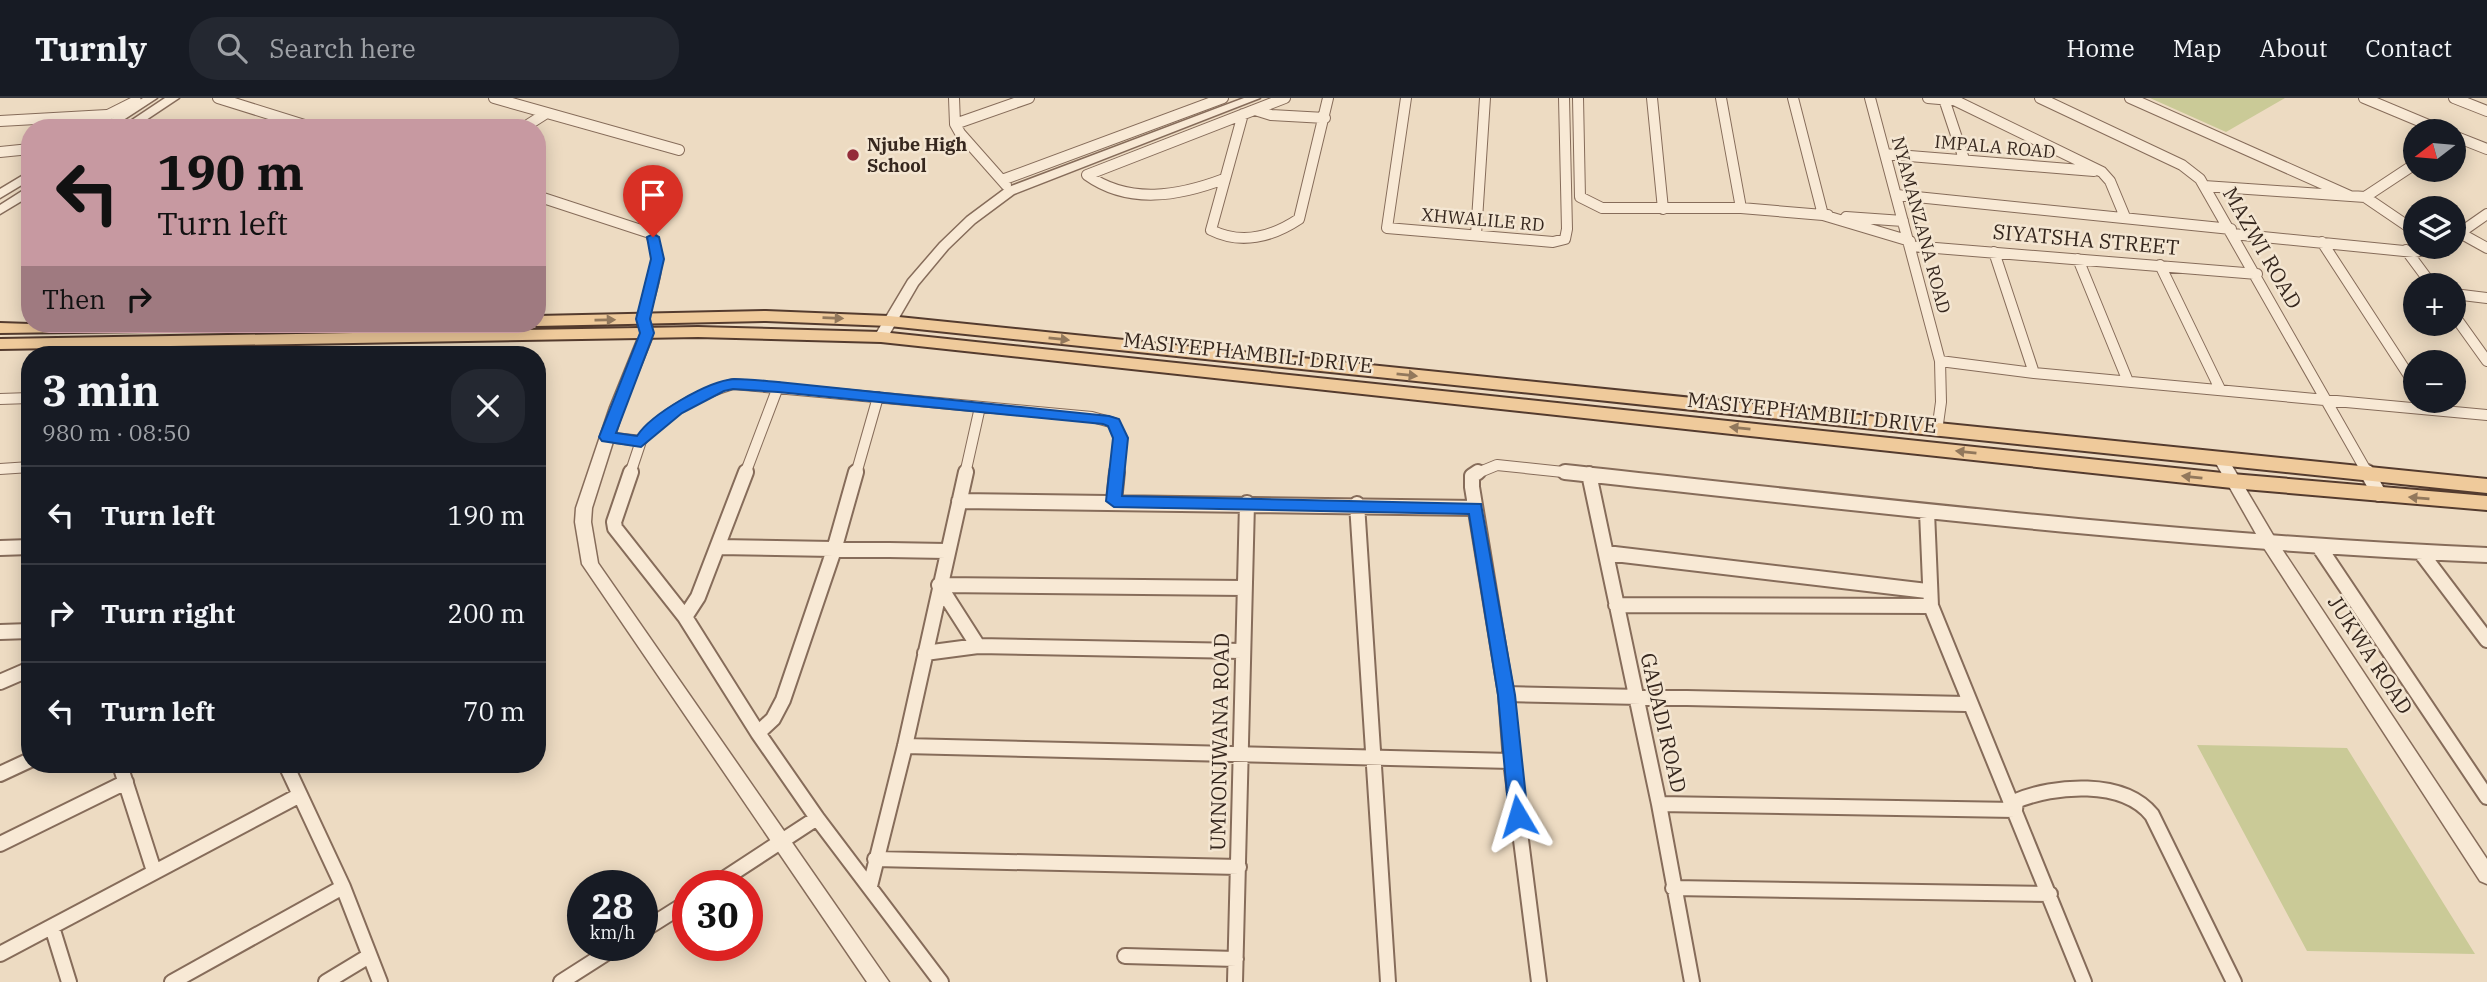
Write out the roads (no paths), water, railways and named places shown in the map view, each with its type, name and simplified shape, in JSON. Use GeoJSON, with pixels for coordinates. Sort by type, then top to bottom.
{"type":"FeatureCollection","features":[{"type":"Feature","properties":{"kind":"main road","name":"MASIYEPHAMBILI DRIVE"},"geometry":{"type":"LineString","coordinates":[[546,321],[761,332],[885,329],[2487,486]]}},
{"type":"Feature","properties":{"kind":"main road","name":"MASIYEPHAMBILI DRIVE"},"geometry":{"type":"LineString","coordinates":[[546,329],[645,326]]}},
{"type":"Feature","properties":{"kind":"main road"},"geometry":{"type":"LineString","coordinates":[[0,328],[21,328]]}},
{"type":"Feature","properties":{"kind":"main road","name":"MASIYEPHAMBILI DRIVE"},"geometry":{"type":"LineString","coordinates":[[885,329],[2232,481],[2487,503]]}},
{"type":"Feature","properties":{"kind":"main road","name":"MASIYEPHAMBILI DRIVE"},"geometry":{"type":"LineString","coordinates":[[0,344],[394,333]]}},
{"type":"Feature","properties":{"kind":"street"},"geometry":{"type":"LineString","coordinates":[[140,119],[173,98]]}},
{"type":"Feature","properties":{"kind":"street"},"geometry":{"type":"LineString","coordinates":[[218,98],[285,119]]}},
{"type":"Feature","properties":{"kind":"street"},"geometry":{"type":"LineString","coordinates":[[494,98],[678,150]]}},
{"type":"Feature","properties":{"kind":"street"},"geometry":{"type":"LineString","coordinates":[[954,98],[955,124],[1010,191]]}},
{"type":"Feature","properties":{"kind":"street"},"geometry":{"type":"LineString","coordinates":[[955,124],[1029,98]]}},
{"type":"Feature","properties":{"kind":"street"},"geometry":{"type":"LineString","coordinates":[[1002,180],[1223,98]]}},
{"type":"Feature","properties":{"kind":"street"},"geometry":{"type":"LineString","coordinates":[[885,329],[913,283],[944,246],[971,220],[1010,191],[1255,104],[1285,98]]}},
{"type":"Feature","properties":{"kind":"street"},"geometry":{"type":"LineString","coordinates":[[1243,114],[1241,130],[1210,230],[1217,235],[1257,238],[1295,222],[1301,216],[1328,98]]}},
{"type":"Feature","properties":{"kind":"street","name":"XHWALILE RD"},"geometry":{"type":"LineString","coordinates":[[1406,98],[1387,228],[1553,242],[1565,239],[1564,98]]}},
{"type":"Feature","properties":{"kind":"street"},"geometry":{"type":"LineString","coordinates":[[1476,235],[1485,98]]}},
{"type":"Feature","properties":{"kind":"street"},"geometry":{"type":"LineString","coordinates":[[1578,98],[1580,197],[1602,208],[1741,208],[1903,221]]}},
{"type":"Feature","properties":{"kind":"street"},"geometry":{"type":"LineString","coordinates":[[1652,98],[1663,209]]}},
{"type":"Feature","properties":{"kind":"street"},"geometry":{"type":"LineString","coordinates":[[1721,98],[1741,208]]}},
{"type":"Feature","properties":{"kind":"street"},"geometry":{"type":"LineString","coordinates":[[1793,98],[1823,215]]}},
{"type":"Feature","properties":{"kind":"street","name":"NYAMANZANA ROAD"},"geometry":{"type":"LineString","coordinates":[[1870,98],[1940,361],[1941,401],[1937,431]]}},
{"type":"Feature","properties":{"kind":"street"},"geometry":{"type":"LineString","coordinates":[[1928,98],[1950,99],[2102,172],[2110,181],[2125,217]]}},
{"type":"Feature","properties":{"kind":"street","name":"MAZWI ROAD"},"geometry":{"type":"LineString","coordinates":[[2040,98],[2182,165],[2196,175],[2257,274],[2379,494]]}},
{"type":"Feature","properties":{"kind":"street"},"geometry":{"type":"LineString","coordinates":[[2130,98],[2350,196]]}},
{"type":"Feature","properties":{"kind":"street"},"geometry":{"type":"LineString","coordinates":[[2364,98],[2378,100],[2418,119]]}},
{"type":"Feature","properties":{"kind":"street"},"geometry":{"type":"LineString","coordinates":[[2454,98],[2487,111]]}},
{"type":"Feature","properties":{"kind":"street"},"geometry":{"type":"LineString","coordinates":[[1950,99],[1964,159]]}},
{"type":"Feature","properties":{"kind":"street"},"geometry":{"type":"LineString","coordinates":[[99,119],[139,100]]}},
{"type":"Feature","properties":{"kind":"street"},"geometry":{"type":"LineString","coordinates":[[115,119],[139,100]]}},
{"type":"Feature","properties":{"kind":"street"},"geometry":{"type":"LineString","coordinates":[[1224,179],[1170,196],[1101,188],[1087,175],[1243,114],[1255,104]]}},
{"type":"Feature","properties":{"kind":"street"},"geometry":{"type":"LineString","coordinates":[[1255,104],[1271,115],[1325,118]]}},
{"type":"Feature","properties":{"kind":"street"},"geometry":{"type":"LineString","coordinates":[[0,121],[73,114],[107,115]]}},
{"type":"Feature","properties":{"kind":"street"},"geometry":{"type":"LineString","coordinates":[[536,119],[544,114]]}},
{"type":"Feature","properties":{"kind":"street"},"geometry":{"type":"LineString","coordinates":[[2466,141],[2487,149]]}},
{"type":"Feature","properties":{"kind":"street"},"geometry":{"type":"LineString","coordinates":[[0,152],[21,150]]}},
{"type":"Feature","properties":{"kind":"street","name":"IMPALA ROAD"},"geometry":{"type":"LineString","coordinates":[[1885,154],[2102,172]]}},
{"type":"Feature","properties":{"kind":"street"},"geometry":{"type":"LineString","coordinates":[[2365,197],[2403,172]]}},
{"type":"Feature","properties":{"kind":"street"},"geometry":{"type":"LineString","coordinates":[[0,194],[21,181]]}},
{"type":"Feature","properties":{"kind":"street"},"geometry":{"type":"LineString","coordinates":[[2204,187],[2365,197],[2403,223]]}},
{"type":"Feature","properties":{"kind":"street"},"geometry":{"type":"LineString","coordinates":[[1897,195],[2125,217],[2322,243],[2403,250]]}},
{"type":"Feature","properties":{"kind":"street"},"geometry":{"type":"LineString","coordinates":[[0,210],[21,196]]}},
{"type":"Feature","properties":{"kind":"street"},"geometry":{"type":"LineString","coordinates":[[546,199],[641,228],[653,237],[657,259],[645,326],[584,508],[583,522],[590,564],[879,982]]}},
{"type":"Feature","properties":{"kind":"street"},"geometry":{"type":"LineString","coordinates":[[2466,229],[2487,214]]}},
{"type":"Feature","properties":{"kind":"street","name":"SIYATSHA STREET"},"geometry":{"type":"LineString","coordinates":[[1823,215],[1910,243],[2257,274]]}},
{"type":"Feature","properties":{"kind":"street"},"geometry":{"type":"LineString","coordinates":[[2466,239],[2487,248]]}},
{"type":"Feature","properties":{"kind":"street"},"geometry":{"type":"LineString","coordinates":[[2322,243],[2403,367]]}},
{"type":"Feature","properties":{"kind":"street"},"geometry":{"type":"LineString","coordinates":[[1994,252],[2034,373]]}},
{"type":"Feature","properties":{"kind":"street"},"geometry":{"type":"LineString","coordinates":[[2078,259],[2127,379]]}},
{"type":"Feature","properties":{"kind":"street"},"geometry":{"type":"LineString","coordinates":[[2160,265],[2220,390]]}},
{"type":"Feature","properties":{"kind":"street"},"geometry":{"type":"LineString","coordinates":[[2466,295],[2487,298]]}},
{"type":"Feature","properties":{"kind":"street"},"geometry":{"type":"LineString","coordinates":[[2466,332],[2487,361]]}},
{"type":"Feature","properties":{"kind":"street"},"geometry":{"type":"LineString","coordinates":[[1940,361],[2034,373],[2127,379],[2325,400],[2403,405]]}},
{"type":"Feature","properties":{"kind":"street"},"geometry":{"type":"LineString","coordinates":[[941,982],[817,818],[758,733],[685,617],[615,528],[614,522],[641,441],[649,429],[677,409],[733,384],[1092,417],[1114,423],[1120,438],[1114,501]]}},
{"type":"Feature","properties":{"kind":"street"},"geometry":{"type":"LineString","coordinates":[[685,617],[698,597],[778,387]]}},
{"type":"Feature","properties":{"kind":"street"},"geometry":{"type":"LineString","coordinates":[[758,733],[773,719],[783,700],[834,550],[878,397]]}},
{"type":"Feature","properties":{"kind":"street"},"geometry":{"type":"LineString","coordinates":[[0,398],[21,398]]}},
{"type":"Feature","properties":{"kind":"street"},"geometry":{"type":"LineString","coordinates":[[870,886],[905,746],[980,407]]}},
{"type":"Feature","properties":{"kind":"street"},"geometry":{"type":"LineString","coordinates":[[2466,412],[2487,415]]}},
{"type":"Feature","properties":{"kind":"street"},"geometry":{"type":"LineString","coordinates":[[607,437],[641,441]]}},
{"type":"Feature","properties":{"kind":"street","name":"JUKWA ROAD"},"geometry":{"type":"LineString","coordinates":[[2220,458],[2270,544],[2487,875]]}},
{"type":"Feature","properties":{"kind":"street"},"geometry":{"type":"LineString","coordinates":[[1539,982],[1511,761],[1506,695],[1475,508],[1472,476],[1487,467],[1497,465],[1589,474],[1927,512],[2270,544],[2422,554],[2487,555]]}},
{"type":"Feature","properties":{"kind":"street"},"geometry":{"type":"LineString","coordinates":[[0,469],[21,468]]}},
{"type":"Feature","properties":{"kind":"street","name":"GADADI ROAD"},"geometry":{"type":"LineString","coordinates":[[1589,474],[1634,697],[1660,804],[1692,982]]}},
{"type":"Feature","properties":{"kind":"street"},"geometry":{"type":"LineString","coordinates":[[959,501],[1114,501],[1475,508]]}},
{"type":"Feature","properties":{"kind":"street","name":"UMNONJWANA ROAD"},"geometry":{"type":"LineString","coordinates":[[1235,982],[1247,503]]}},
{"type":"Feature","properties":{"kind":"street"},"geometry":{"type":"LineString","coordinates":[[1357,505],[1376,756],[1388,982]]}},
{"type":"Feature","properties":{"kind":"street"},"geometry":{"type":"LineString","coordinates":[[1927,512],[1930,541],[1927,591],[1931,606],[1966,704],[2015,810],[2084,982]]}},
{"type":"Feature","properties":{"kind":"street"},"geometry":{"type":"LineString","coordinates":[[0,548],[21,547]]}},
{"type":"Feature","properties":{"kind":"street"},"geometry":{"type":"LineString","coordinates":[[718,547],[946,551]]}},
{"type":"Feature","properties":{"kind":"street"},"geometry":{"type":"LineString","coordinates":[[2320,548],[2487,797]]}},
{"type":"Feature","properties":{"kind":"street"},"geometry":{"type":"LineString","coordinates":[[1606,553],[1927,591]]}},
{"type":"Feature","properties":{"kind":"street"},"geometry":{"type":"LineString","coordinates":[[2422,554],[2487,640]]}},
{"type":"Feature","properties":{"kind":"street"},"geometry":{"type":"LineString","coordinates":[[939,585],[1244,588]]}},
{"type":"Feature","properties":{"kind":"street"},"geometry":{"type":"LineString","coordinates":[[939,585],[978,646]]}},
{"type":"Feature","properties":{"kind":"street"},"geometry":{"type":"LineString","coordinates":[[1616,605],[1931,606]]}},
{"type":"Feature","properties":{"kind":"street"},"geometry":{"type":"LineString","coordinates":[[0,632],[21,631]]}},
{"type":"Feature","properties":{"kind":"street"},"geometry":{"type":"LineString","coordinates":[[925,653],[978,646],[1242,650]]}},
{"type":"Feature","properties":{"kind":"street"},"geometry":{"type":"LineString","coordinates":[[0,682],[21,673]]}},
{"type":"Feature","properties":{"kind":"street"},"geometry":{"type":"LineString","coordinates":[[1506,695],[1966,704]]}},
{"type":"Feature","properties":{"kind":"street"},"geometry":{"type":"LineString","coordinates":[[905,746],[1511,761]]}},
{"type":"Feature","properties":{"kind":"street"},"geometry":{"type":"LineString","coordinates":[[0,774],[21,764]]}},
{"type":"Feature","properties":{"kind":"street"},"geometry":{"type":"LineString","coordinates":[[123,773],[154,871]]}},
{"type":"Feature","properties":{"kind":"street"},"geometry":{"type":"LineString","coordinates":[[290,773],[343,887],[380,982]]}},
{"type":"Feature","properties":{"kind":"street"},"geometry":{"type":"LineString","coordinates":[[0,844],[126,782]]}},
{"type":"Feature","properties":{"kind":"street"},"geometry":{"type":"LineString","coordinates":[[2015,810],[2016,800],[2035,793],[2114,792],[2144,805],[2152,815],[2234,982]]}},
{"type":"Feature","properties":{"kind":"street"},"geometry":{"type":"LineString","coordinates":[[0,954],[300,795]]}},
{"type":"Feature","properties":{"kind":"street"},"geometry":{"type":"LineString","coordinates":[[1660,804],[2015,810]]}},
{"type":"Feature","properties":{"kind":"street"},"geometry":{"type":"LineString","coordinates":[[738,870],[817,818]]}},
{"type":"Feature","properties":{"kind":"street"},"geometry":{"type":"LineString","coordinates":[[875,859],[1239,867]]}},
{"type":"Feature","properties":{"kind":"street"},"geometry":{"type":"LineString","coordinates":[[172,982],[343,887]]}},
{"type":"Feature","properties":{"kind":"street"},"geometry":{"type":"LineString","coordinates":[[1673,888],[2050,894]]}},
{"type":"Feature","properties":{"kind":"street"},"geometry":{"type":"LineString","coordinates":[[52,927],[69,982]]}},
{"type":"Feature","properties":{"kind":"street"},"geometry":{"type":"LineString","coordinates":[[326,982],[369,956]]}},
{"type":"Feature","properties":{"kind":"street"},"geometry":{"type":"LineString","coordinates":[[1125,956],[1236,959]]}},
{"type":"Feature","properties":{"kind":"street"},"geometry":{"type":"LineString","coordinates":[[571,979],[596,961]]}},
{"type":"Feature","properties":{"kind":"place","name":"Njube High School"},"geometry":{"type":"Point","coordinates":[853,155]}}]}
